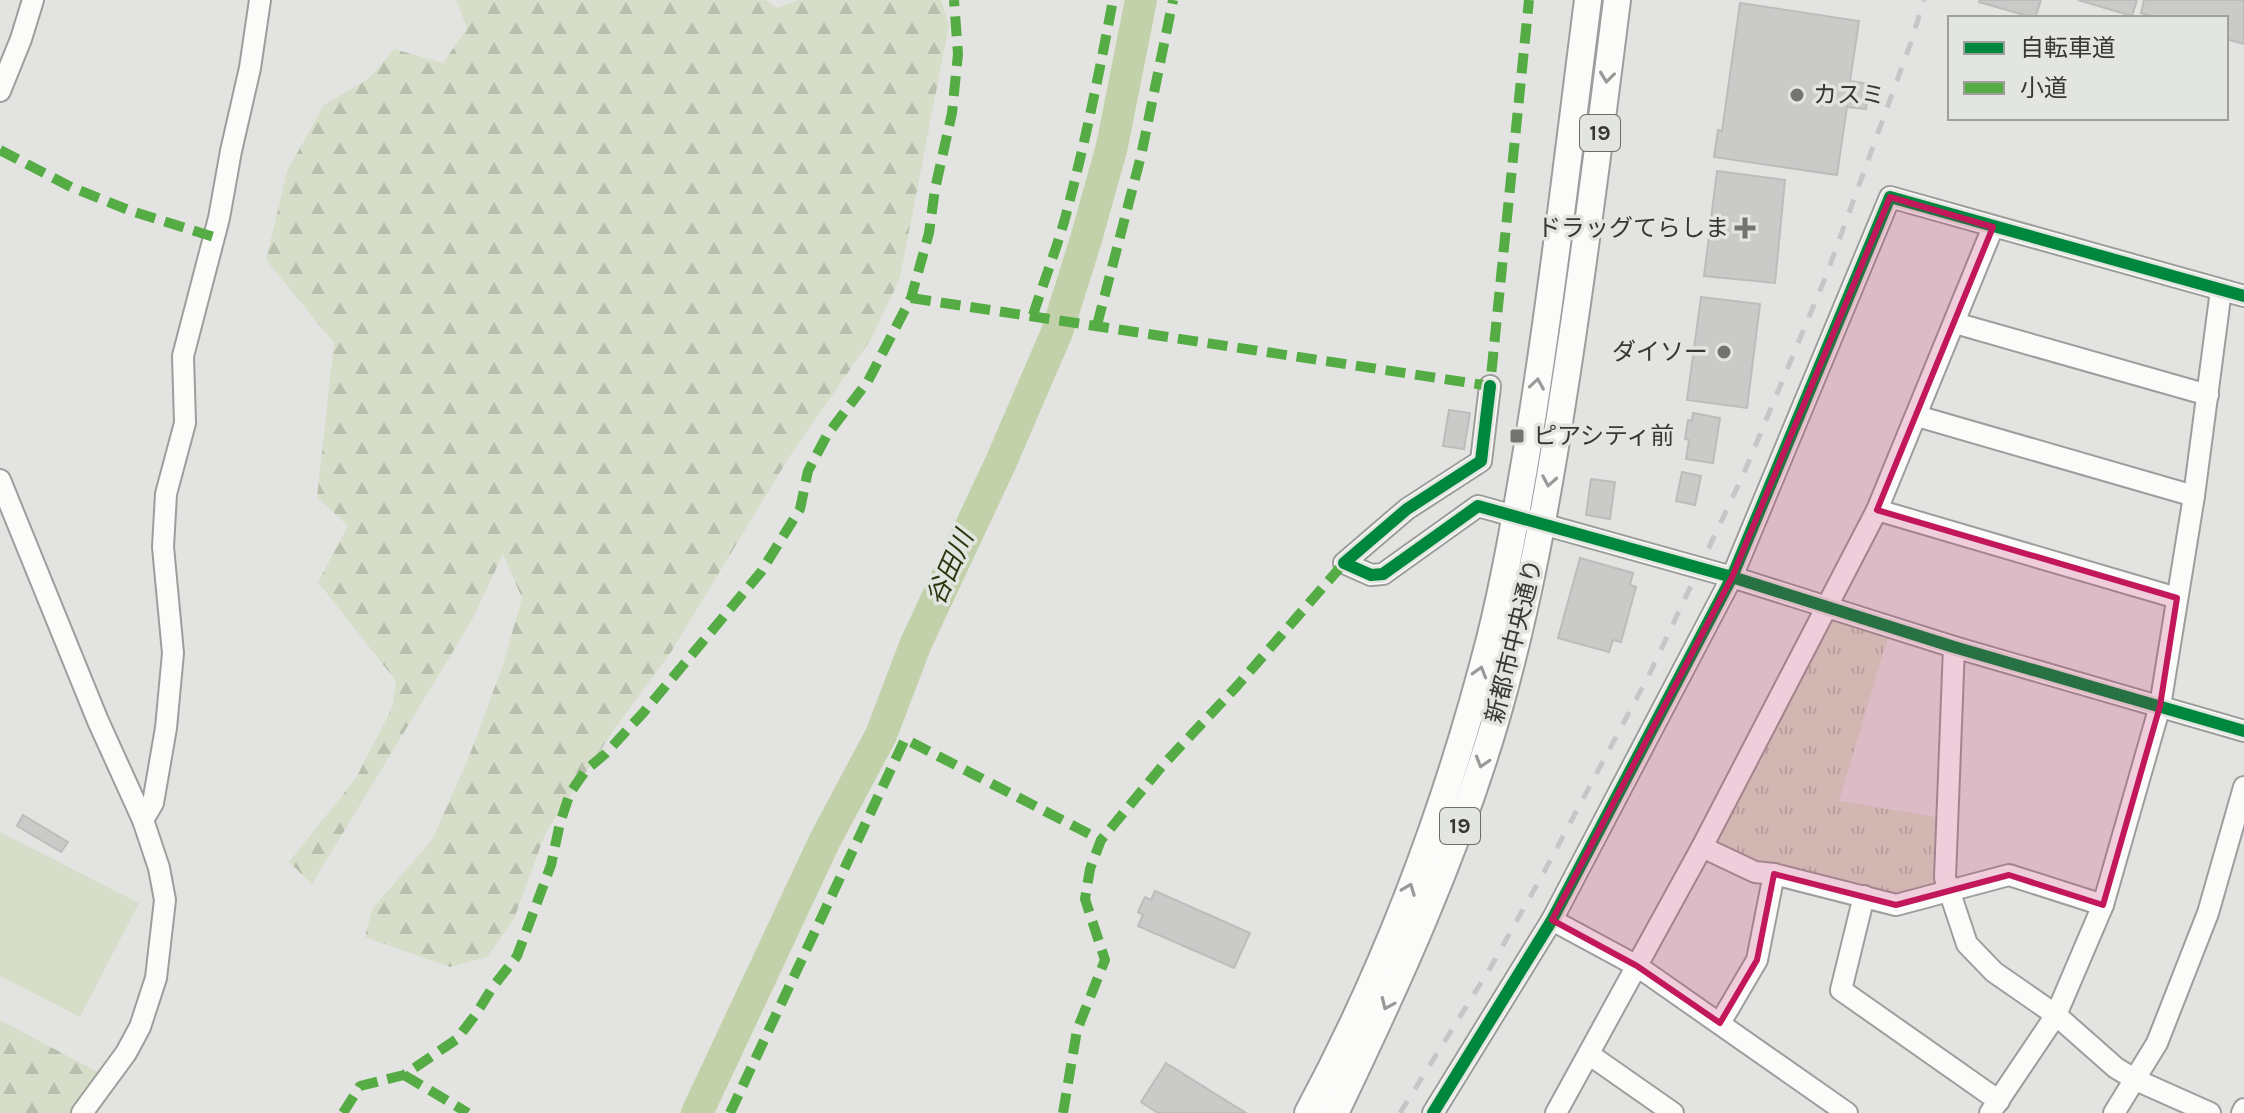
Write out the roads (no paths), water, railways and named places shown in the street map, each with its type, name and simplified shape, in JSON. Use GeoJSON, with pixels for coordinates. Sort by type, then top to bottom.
{"type":"FeatureCollection","features":[{"type":"Feature","properties":{"kind":"main road","name":"新都市中央通り"},"geometry":{"type":"LineString","coordinates":[[1308,1113],[1359,1009],[1422,857],[1490,640],[1516,517],[1553,273],[1588,0]]}},
{"type":"Feature","properties":{"kind":"main road","name":"新都市中央通り"},"geometry":{"type":"LineString","coordinates":[[1335,1113],[1411,950],[1446,865],[1478,778],[1513,654],[1542,524],[1583,266],[1617,0]]}},
{"type":"Feature","properties":{"kind":"street"},"geometry":{"type":"LineString","coordinates":[[0,91],[33,0]]}},
{"type":"Feature","properties":{"kind":"street"},"geometry":{"type":"LineString","coordinates":[[143,820],[153,803],[166,728],[173,653],[163,547],[166,494],[185,423],[183,356],[219,218],[250,68],[260,0]]}},
{"type":"Feature","properties":{"kind":"street"},"geometry":{"type":"LineString","coordinates":[[1433,1113],[1552,920],[1732,577],[1890,197],[2244,296]]}},
{"type":"Feature","properties":{"kind":"street"},"geometry":{"type":"LineString","coordinates":[[1556,1113],[1702,847],[1877,510],[1993,227]]}},
{"type":"Feature","properties":{"kind":"street"},"geometry":{"type":"LineString","coordinates":[[1864,896],[1841,990],[1994,1107],[2056,1015],[2103,905],[2160,706],[2194,496],[2221,290]]}},
{"type":"Feature","properties":{"kind":"street"},"geometry":{"type":"LineString","coordinates":[[1955,323],[2208,395]]}},
{"type":"Feature","properties":{"kind":"street"},"geometry":{"type":"LineString","coordinates":[[1490,386],[1481,461],[1407,509],[1344,563],[1371,575],[1383,574],[1478,506],[1732,577],[1954,647],[2244,731]]}},
{"type":"Feature","properties":{"kind":"street"},"geometry":{"type":"LineString","coordinates":[[1917,416],[2194,496]]}},
{"type":"Feature","properties":{"kind":"street"},"geometry":{"type":"LineString","coordinates":[[0,480],[98,721],[143,820],[159,868],[165,900],[156,978],[140,1027],[126,1053],[82,1113]]}},
{"type":"Feature","properties":{"kind":"street"},"geometry":{"type":"LineString","coordinates":[[1877,510],[2177,598]]}},
{"type":"Feature","properties":{"kind":"street"},"geometry":{"type":"LineString","coordinates":[[1954,647],[1945,878],[1967,944],[1994,972],[2056,1015],[2116,1068],[2210,1113]]}},
{"type":"Feature","properties":{"kind":"street"},"geometry":{"type":"LineString","coordinates":[[2114,1113],[2157,1043],[2208,913],[2244,787]]}},
{"type":"Feature","properties":{"kind":"street"},"geometry":{"type":"LineString","coordinates":[[1702,847],[1755,872],[1896,905],[2009,875],[2103,905]]}},
{"type":"Feature","properties":{"kind":"street"},"geometry":{"type":"LineString","coordinates":[[1720,1023],[1757,960],[1774,874]]}},
{"type":"Feature","properties":{"kind":"street"},"geometry":{"type":"LineString","coordinates":[[1552,920],[1637,966],[1847,1113]]}},
{"type":"Feature","properties":{"kind":"street"},"geometry":{"type":"LineString","coordinates":[[1590,1055],[1673,1113]]}},
{"type":"Feature","properties":{"kind":"waterway","name":"谷田川"},"geometry":{"type":"LineString","coordinates":[[697,1113],[825,840],[881,735],[916,643],[1001,462],[1057,332],[1112,146],[1141,0]]}},
{"type":"Feature","properties":{"kind":"railway"},"geometry":{"type":"LineString","coordinates":[[1400,1113],[1492,965],[1649,675],[1744,473],[1826,276],[1924,0]]}},
{"type":"Feature","properties":{"kind":"place","name":"カスミ"},"geometry":{"type":"Point","coordinates":[1797,95]}},
{"type":"Feature","properties":{"kind":"place","name":"ドラッグてらしま"},"geometry":{"type":"Point","coordinates":[1745,228]}},
{"type":"Feature","properties":{"kind":"place","name":"ダイソー"},"geometry":{"type":"Point","coordinates":[1724,352]}},
{"type":"Feature","properties":{"kind":"place","name":"ピアシティ前"},"geometry":{"type":"Point","coordinates":[1517,436]}}]}
